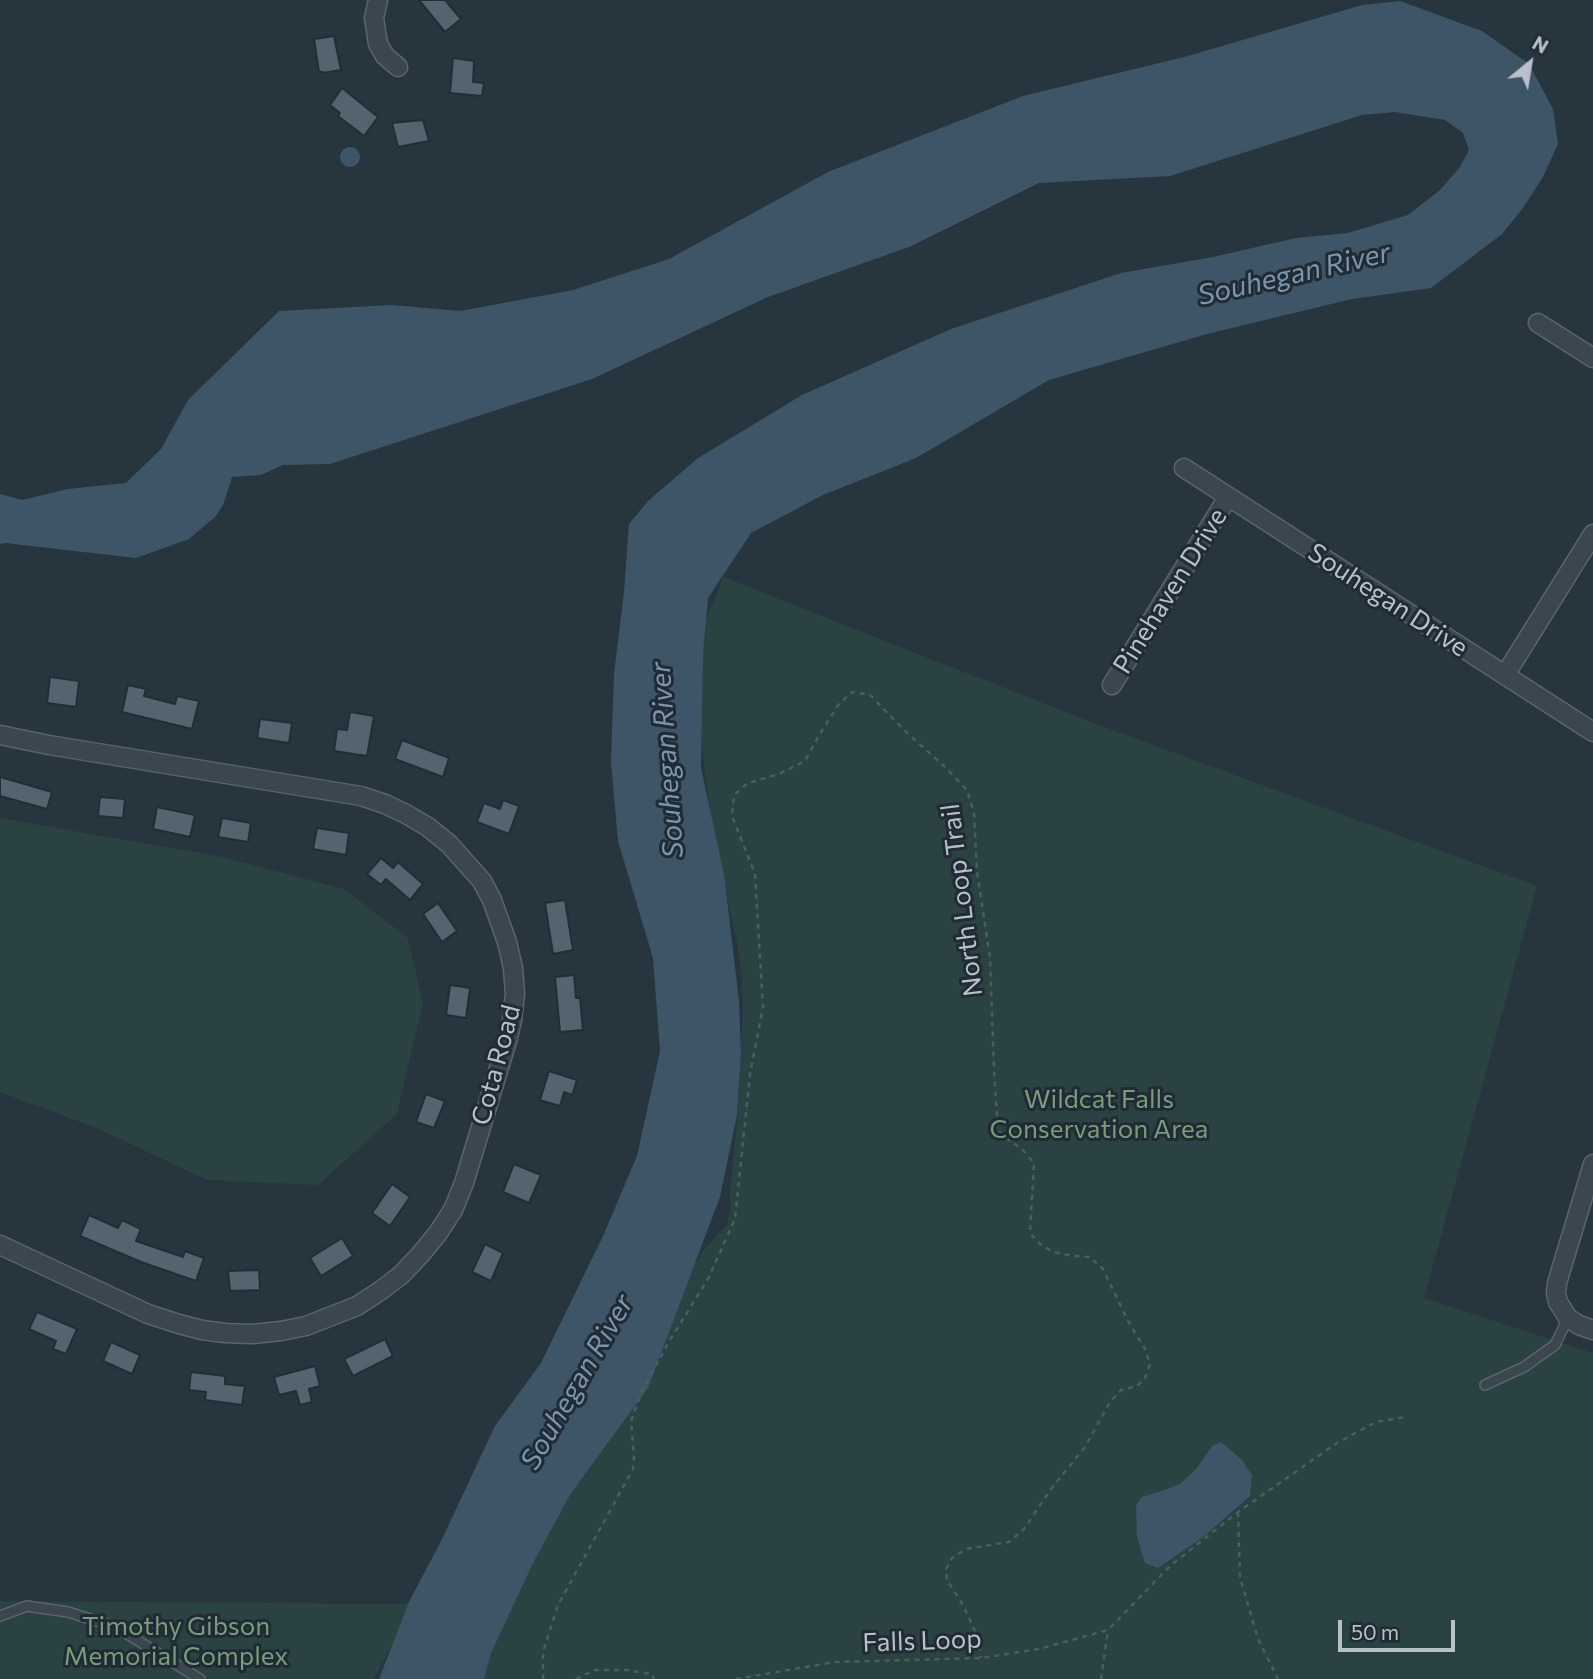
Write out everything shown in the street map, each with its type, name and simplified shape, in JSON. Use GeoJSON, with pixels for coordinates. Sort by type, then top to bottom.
{"type":"FeatureCollection","features":[{"type":"Feature","properties":{"kind":"street"},"geometry":{"type":"LineString","coordinates":[[378,0],[374,18],[378,44],[385,56],[398,66]]}},
{"type":"Feature","properties":{"kind":"street"},"geometry":{"type":"LineString","coordinates":[[1538,323],[1593,358]]}},
{"type":"Feature","properties":{"kind":"street","name":"Souhegan Drive"},"geometry":{"type":"LineString","coordinates":[[1184,468],[1593,732]]}},
{"type":"Feature","properties":{"kind":"street","name":"Pinehaven Drive"},"geometry":{"type":"LineString","coordinates":[[1112,685],[1228,496]]}},
{"type":"Feature","properties":{"kind":"street"},"geometry":{"type":"LineString","coordinates":[[1505,675],[1593,534]]}},
{"type":"Feature","properties":{"kind":"street","name":"Cota Road"},"geometry":{"type":"LineString","coordinates":[[0,735],[361,796],[406,814],[449,844],[482,881],[507,942],[515,995],[508,1038],[464,1183],[453,1210],[411,1265],[380,1292],[357,1306],[306,1326],[281,1331],[253,1334],[202,1330],[148,1314],[0,1245]]}},
{"type":"Feature","properties":{"kind":"street"},"geometry":{"type":"LineString","coordinates":[[1593,1164],[1557,1283],[1558,1302],[1568,1318],[1593,1330]]}},
{"type":"Feature","properties":{"kind":"lane"},"geometry":{"type":"LineString","coordinates":[[1485,1385],[1524,1367],[1555,1345],[1568,1318]]}},
{"type":"Feature","properties":{"kind":"lane"},"geometry":{"type":"LineString","coordinates":[[0,1616],[27,1606],[68,1612],[116,1628],[200,1679]]}},
{"type":"Feature","properties":{"kind":"path","name":"North Loop Trail"},"geometry":{"type":"LineString","coordinates":[[543,1679],[543,1652],[558,1605],[633,1469],[631,1420],[642,1391],[708,1279],[736,1219],[750,1074],[763,1007],[755,874],[732,816],[734,795],[748,783],[779,774],[805,761],[839,704],[852,692],[870,695],[967,790],[974,814],[977,872],[990,957],[993,1070],[998,1130],[1022,1149],[1034,1163],[1030,1233],[1040,1244],[1053,1252],[1090,1257],[1103,1269],[1128,1321],[1146,1349],[1150,1364],[1145,1378],[1137,1385],[1121,1390],[1110,1402],[1085,1447],[1051,1489],[1024,1529],[1009,1542],[966,1549],[952,1558],[946,1569],[947,1580],[963,1605],[978,1637],[981,1658]]}},
{"type":"Feature","properties":{"kind":"path"},"geometry":{"type":"LineString","coordinates":[[1101,1679],[1108,1630],[1170,1566],[1238,1511],[1337,1443],[1376,1422],[1405,1418]]}},
{"type":"Feature","properties":{"kind":"path"},"geometry":{"type":"LineString","coordinates":[[1238,1511],[1240,1577],[1258,1639],[1278,1679]]}},
{"type":"Feature","properties":{"kind":"path","name":"Falls Loop"},"geometry":{"type":"LineString","coordinates":[[736,1679],[835,1662],[981,1658],[1039,1649],[1108,1630]]}},
{"type":"Feature","properties":{"kind":"path"},"geometry":{"type":"LineString","coordinates":[[576,1679],[595,1670],[626,1670],[652,1674],[654,1679]]}},
{"type":"Feature","properties":{"kind":"green space","name":"Wildcat Falls Conservation Area"},"geometry":{"type":"Polygon","coordinates":[[[723,577],[1096,724],[1537,886],[1424,1298],[1593,1353],[1593,1679],[482,1679],[490,1648],[535,1558],[562,1490],[702,1252],[727,1224],[737,1124],[743,1009],[742,976],[717,851],[695,687],[701,633],[723,577]]]}},
{"type":"Feature","properties":{"kind":"green space"},"geometry":{"type":"Polygon","coordinates":[[[0,818],[222,857],[344,889],[408,938],[423,1003],[397,1114],[318,1185],[207,1180],[99,1129],[0,1092],[0,818]]]}},
{"type":"Feature","properties":{"kind":"green space","name":"Timothy Gibson Memorial Complex"},"geometry":{"type":"Polygon","coordinates":[[[0,1601],[414,1604],[374,1679],[0,1679],[0,1601]]]}},
{"type":"Feature","properties":{"kind":"water","name":"Souhegan River"},"geometry":{"type":"Polygon","coordinates":[[[1400,1],[1482,31],[1529,64],[1553,109],[1558,144],[1543,177],[1502,234],[1431,288],[1352,299],[1207,334],[1049,380],[916,458],[823,495],[751,533],[708,598],[703,653],[701,768],[724,874],[739,1001],[741,1053],[737,1115],[720,1197],[648,1388],[571,1493],[533,1563],[491,1653],[484,1679],[379,1679],[409,1602],[495,1426],[541,1363],[603,1236],[637,1156],[660,1051],[653,958],[618,841],[611,762],[614,674],[629,524],[648,501],[698,458],[802,395],[951,329],[1121,273],[1213,257],[1296,238],[1348,233],[1408,215],[1440,190],[1460,167],[1469,150],[1463,133],[1445,120],[1395,112],[1362,115],[1170,176],[1039,183],[909,247],[768,297],[592,379],[330,464],[283,465],[261,475],[232,477],[223,505],[216,516],[189,539],[136,558],[0,544],[0,494],[22,500],[68,489],[126,483],[161,449],[188,400],[279,311],[392,305],[460,311],[573,290],[669,259],[828,172],[1023,96],[1188,56],[1362,5],[1400,1]]]}},
{"type":"Feature","properties":{"kind":"water"},"geometry":{"type":"Polygon","coordinates":[[[350,147],[357,150],[360,157],[357,164],[350,167],[343,164],[340,157],[343,150],[350,147]]]}},
{"type":"Feature","properties":{"kind":"water"},"geometry":{"type":"Polygon","coordinates":[[[1221,1442],[1242,1460],[1252,1475],[1250,1496],[1202,1538],[1158,1568],[1145,1563],[1137,1537],[1136,1506],[1141,1497],[1180,1484],[1197,1468],[1212,1446],[1221,1442]]]}},
{"type":"Feature","properties":{"kind":"building"},"geometry":{"type":"Polygon","coordinates":[[[419,0],[445,0],[461,19],[445,32],[419,0]]]}},
{"type":"Feature","properties":{"kind":"building"},"geometry":{"type":"Polygon","coordinates":[[[334,36],[341,70],[319,72],[314,39],[334,36]]]}},
{"type":"Feature","properties":{"kind":"building"},"geometry":{"type":"Polygon","coordinates":[[[453,58],[474,61],[473,82],[484,83],[482,96],[450,93],[453,58]]]}},
{"type":"Feature","properties":{"kind":"building"},"geometry":{"type":"Polygon","coordinates":[[[342,88],[378,117],[364,136],[338,116],[340,113],[330,105],[342,88]]]}},
{"type":"Feature","properties":{"kind":"building"},"geometry":{"type":"Polygon","coordinates":[[[423,120],[429,141],[398,147],[392,123],[423,120]]]}},
{"type":"Feature","properties":{"kind":"building"},"geometry":{"type":"Polygon","coordinates":[[[50,677],[79,681],[76,707],[47,703],[50,677]]]}},
{"type":"Feature","properties":{"kind":"building"},"geometry":{"type":"Polygon","coordinates":[[[128,685],[146,689],[144,696],[175,704],[177,696],[199,701],[192,729],[122,712],[128,685]]]}},
{"type":"Feature","properties":{"kind":"building"},"geometry":{"type":"Polygon","coordinates":[[[350,712],[374,716],[367,756],[334,751],[337,729],[347,730],[350,712]]]}},
{"type":"Feature","properties":{"kind":"building"},"geometry":{"type":"Polygon","coordinates":[[[260,719],[292,723],[289,743],[257,738],[260,719]]]}},
{"type":"Feature","properties":{"kind":"building"},"geometry":{"type":"Polygon","coordinates":[[[402,740],[449,758],[443,777],[395,759],[402,740]]]}},
{"type":"Feature","properties":{"kind":"building"},"geometry":{"type":"Polygon","coordinates":[[[0,777],[52,792],[47,809],[0,796],[0,777]]]}},
{"type":"Feature","properties":{"kind":"building"},"geometry":{"type":"Polygon","coordinates":[[[100,797],[125,799],[123,818],[98,816],[100,797]]]}},
{"type":"Feature","properties":{"kind":"building"},"geometry":{"type":"Polygon","coordinates":[[[503,800],[519,806],[509,834],[477,822],[484,803],[500,809],[503,800]]]}},
{"type":"Feature","properties":{"kind":"building"},"geometry":{"type":"Polygon","coordinates":[[[157,807],[195,815],[190,837],[153,829],[157,807]]]}},
{"type":"Feature","properties":{"kind":"building"},"geometry":{"type":"Polygon","coordinates":[[[222,818],[251,823],[248,842],[218,837],[222,818]]]}},
{"type":"Feature","properties":{"kind":"building"},"geometry":{"type":"Polygon","coordinates":[[[317,828],[349,833],[346,855],[313,849],[317,828]]]}},
{"type":"Feature","properties":{"kind":"building"},"geometry":{"type":"Polygon","coordinates":[[[381,858],[393,868],[398,862],[423,884],[410,900],[386,879],[381,885],[367,874],[381,858]]]}},
{"type":"Feature","properties":{"kind":"building"},"geometry":{"type":"Polygon","coordinates":[[[565,900],[573,950],[553,954],[545,903],[565,900]]]}},
{"type":"Feature","properties":{"kind":"building"},"geometry":{"type":"Polygon","coordinates":[[[438,903],[457,931],[442,942],[423,914],[438,903]]]}},
{"type":"Feature","properties":{"kind":"building"},"geometry":{"type":"Polygon","coordinates":[[[574,975],[576,998],[580,998],[583,1030],[560,1032],[555,977],[574,975]]]}},
{"type":"Feature","properties":{"kind":"building"},"geometry":{"type":"Polygon","coordinates":[[[450,985],[470,988],[466,1018],[446,1015],[450,985]]]}},
{"type":"Feature","properties":{"kind":"building"},"geometry":{"type":"Polygon","coordinates":[[[549,1071],[577,1080],[572,1095],[564,1092],[560,1106],[540,1100],[549,1071]]]}},
{"type":"Feature","properties":{"kind":"building"},"geometry":{"type":"Polygon","coordinates":[[[426,1094],[445,1101],[434,1128],[416,1122],[426,1094]]]}},
{"type":"Feature","properties":{"kind":"building"},"geometry":{"type":"Polygon","coordinates":[[[514,1164],[541,1175],[529,1203],[503,1192],[514,1164]]]}},
{"type":"Feature","properties":{"kind":"building"},"geometry":{"type":"Polygon","coordinates":[[[392,1184],[410,1197],[390,1226],[372,1213],[392,1184]]]}},
{"type":"Feature","properties":{"kind":"building"},"geometry":{"type":"Polygon","coordinates":[[[89,1215],[118,1228],[122,1220],[141,1229],[136,1241],[183,1257],[185,1251],[204,1258],[196,1281],[141,1262],[80,1236],[89,1215]]]}},
{"type":"Feature","properties":{"kind":"building"},"geometry":{"type":"Polygon","coordinates":[[[342,1238],[353,1256],[321,1276],[310,1258],[342,1238]]]}},
{"type":"Feature","properties":{"kind":"building"},"geometry":{"type":"Polygon","coordinates":[[[485,1244],[503,1253],[491,1281],[472,1272],[485,1244]]]}},
{"type":"Feature","properties":{"kind":"building"},"geometry":{"type":"Polygon","coordinates":[[[259,1270],[260,1290],[230,1291],[228,1271],[259,1270]]]}},
{"type":"Feature","properties":{"kind":"building"},"geometry":{"type":"Polygon","coordinates":[[[37,1312],[77,1329],[66,1354],[53,1349],[56,1341],[29,1329],[37,1312]]]}},
{"type":"Feature","properties":{"kind":"building"},"geometry":{"type":"Polygon","coordinates":[[[385,1339],[393,1356],[353,1376],[344,1359],[385,1339]]]}},
{"type":"Feature","properties":{"kind":"building"},"geometry":{"type":"Polygon","coordinates":[[[111,1342],[140,1355],[132,1374],[103,1361],[111,1342]]]}},
{"type":"Feature","properties":{"kind":"building"},"geometry":{"type":"Polygon","coordinates":[[[315,1366],[320,1386],[309,1389],[312,1402],[300,1405],[296,1391],[279,1395],[274,1377],[315,1366]]]}},
{"type":"Feature","properties":{"kind":"building"},"geometry":{"type":"Polygon","coordinates":[[[191,1372],[225,1376],[225,1384],[245,1386],[242,1405],[205,1400],[206,1392],[189,1390],[191,1372]]]}}]}
